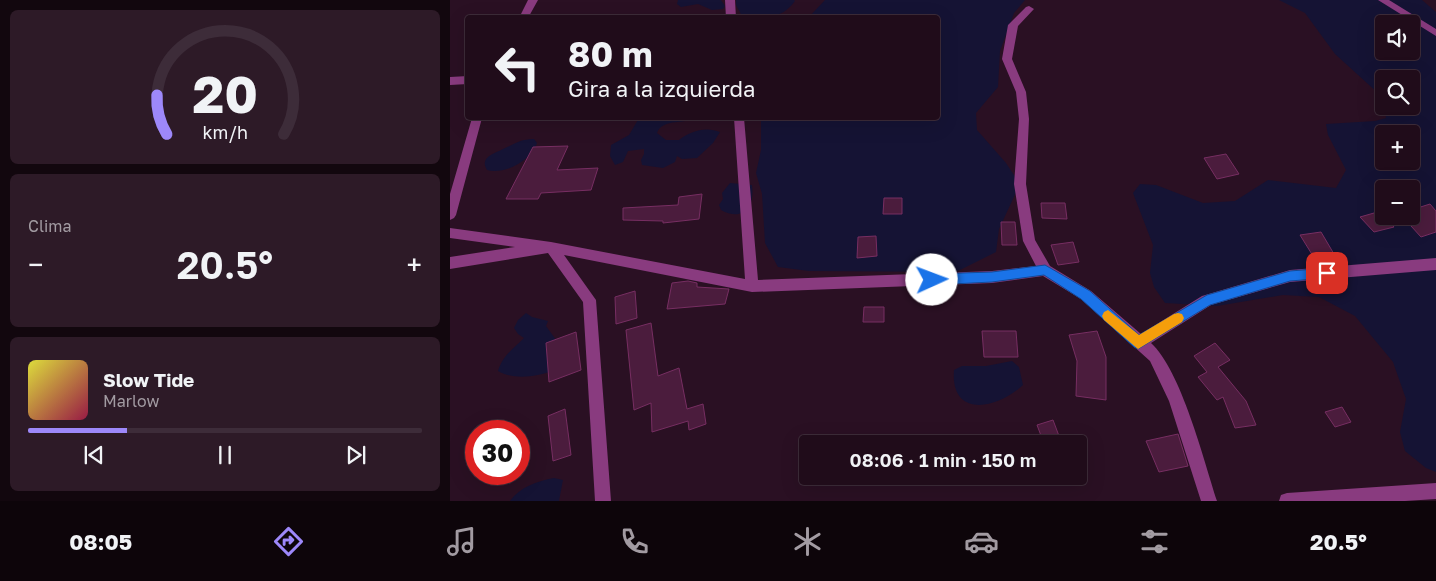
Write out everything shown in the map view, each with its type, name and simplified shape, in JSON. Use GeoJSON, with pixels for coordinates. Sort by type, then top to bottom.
{"type":"FeatureCollection","features":[{"type":"Feature","properties":{"kind":"street"},"geometry":{"type":"LineString","coordinates":[[525,15],[533,0]]}},
{"type":"Feature","properties":{"kind":"street"},"geometry":{"type":"LineString","coordinates":[[730,0],[731,15]]}},
{"type":"Feature","properties":{"kind":"street"},"geometry":{"type":"LineString","coordinates":[[1383,0],[1436,33]]}},
{"type":"Feature","properties":{"kind":"street"},"geometry":{"type":"LineString","coordinates":[[1029,9],[1013,25],[1007,60],[1021,92],[1024,119],[1020,184],[1029,241],[1045,270],[1086,295],[1138,343],[1155,356],[1176,399],[1209,501]]}},
{"type":"Feature","properties":{"kind":"street"},"geometry":{"type":"LineString","coordinates":[[450,81],[465,80]]}},
{"type":"Feature","properties":{"kind":"street"},"geometry":{"type":"LineString","coordinates":[[450,215],[476,120]]}},
{"type":"Feature","properties":{"kind":"street"},"geometry":{"type":"LineString","coordinates":[[739,120],[752,286]]}},
{"type":"Feature","properties":{"kind":"street"},"geometry":{"type":"LineString","coordinates":[[450,233],[551,247],[752,286],[992,277],[1045,270]]}},
{"type":"Feature","properties":{"kind":"street"},"geometry":{"type":"LineString","coordinates":[[450,263],[551,247]]}},
{"type":"Feature","properties":{"kind":"street"},"geometry":{"type":"LineString","coordinates":[[551,247],[589,300],[603,501]]}},
{"type":"Feature","properties":{"kind":"street"},"geometry":{"type":"LineString","coordinates":[[1138,343],[1207,300],[1290,276],[1436,264]]}},
{"type":"Feature","properties":{"kind":"street"},"geometry":{"type":"LineString","coordinates":[[1287,501],[1436,491]]}},
{"type":"Feature","properties":{"kind":"shaded area"},"geometry":{"type":"Polygon","coordinates":[[[678,0],[721,0],[725,6],[723,9],[712,10],[698,4],[681,7],[677,4],[678,0]]]}},
{"type":"Feature","properties":{"kind":"shaded area"},"geometry":{"type":"Polygon","coordinates":[[[736,0],[795,1],[778,15],[741,15],[736,5],[736,0]]]}},
{"type":"Feature","properties":{"kind":"shaded area"},"geometry":{"type":"Polygon","coordinates":[[[825,0],[1025,0],[1014,13],[1000,51],[998,87],[976,113],[977,130],[1006,163],[1020,184],[999,229],[996,252],[956,272],[809,271],[778,267],[765,243],[762,194],[756,173],[761,150],[761,120],[940,120],[940,15],[811,15],[825,0]]]}},
{"type":"Feature","properties":{"kind":"shaded area"},"geometry":{"type":"Polygon","coordinates":[[[1279,0],[1422,0],[1436,12],[1436,472],[1426,468],[1405,451],[1400,432],[1406,399],[1393,362],[1355,316],[1319,297],[1283,295],[1217,306],[1165,303],[1154,287],[1150,273],[1153,245],[1133,193],[1140,184],[1156,185],[1203,203],[1235,201],[1268,180],[1336,188],[1346,170],[1328,135],[1326,124],[1375,121],[1386,118],[1386,115],[1420,115],[1420,70],[1375,70],[1375,90],[1335,54],[1305,13],[1279,0]]]}},
{"type":"Feature","properties":{"kind":"shaded area"},"geometry":{"type":"Polygon","coordinates":[[[638,120],[695,120],[664,125],[657,133],[666,140],[679,140],[693,132],[709,129],[720,132],[713,143],[697,158],[682,159],[677,156],[675,162],[663,168],[642,165],[641,160],[644,149],[628,151],[623,162],[615,165],[610,156],[611,145],[629,135],[638,120]]]}},
{"type":"Feature","properties":{"kind":"shaded area"},"geometry":{"type":"Polygon","coordinates":[[[534,139],[537,143],[534,149],[530,155],[517,165],[502,170],[487,170],[485,162],[489,156],[518,142],[534,139]]]}},
{"type":"Feature","properties":{"kind":"shaded area"},"geometry":{"type":"Polygon","coordinates":[[[730,183],[752,185],[752,200],[746,210],[741,213],[729,213],[721,210],[719,205],[723,199],[722,193],[730,183]]]}},
{"type":"Feature","properties":{"kind":"shaded area"},"geometry":{"type":"Polygon","coordinates":[[[526,313],[532,317],[548,321],[546,326],[559,344],[552,371],[525,377],[504,374],[498,371],[509,353],[524,338],[514,328],[518,320],[526,313]]]}},
{"type":"Feature","properties":{"kind":"shaded area"},"geometry":{"type":"Polygon","coordinates":[[[1012,361],[1019,367],[1023,385],[1013,393],[1001,400],[978,405],[967,403],[960,396],[955,386],[954,370],[962,366],[986,366],[1012,361]]]}},
{"type":"Feature","properties":{"kind":"shaded area"},"geometry":{"type":"Polygon","coordinates":[[[554,478],[563,480],[559,501],[510,501],[529,485],[554,478]]]}},
{"type":"Feature","properties":{"kind":"building"},"geometry":{"type":"Polygon","coordinates":[[[568,146],[557,170],[598,168],[591,190],[541,193],[538,199],[506,199],[533,147],[568,146]]]}},
{"type":"Feature","properties":{"kind":"building"},"geometry":{"type":"Polygon","coordinates":[[[1226,154],[1239,174],[1217,179],[1204,158],[1226,154]]]}},
{"type":"Feature","properties":{"kind":"building"},"geometry":{"type":"Polygon","coordinates":[[[702,194],[699,219],[663,223],[663,221],[623,220],[623,208],[678,205],[679,197],[702,194]]]}},
{"type":"Feature","properties":{"kind":"building"},"geometry":{"type":"Polygon","coordinates":[[[884,198],[902,198],[902,214],[883,214],[884,198]]]}},
{"type":"Feature","properties":{"kind":"building"},"geometry":{"type":"Polygon","coordinates":[[[1041,203],[1065,203],[1067,219],[1042,218],[1041,203]]]}},
{"type":"Feature","properties":{"kind":"building"},"geometry":{"type":"Polygon","coordinates":[[[1430,204],[1436,211],[1436,232],[1421,237],[1411,226],[1420,225],[1420,207],[1430,204]]]}},
{"type":"Feature","properties":{"kind":"building"},"geometry":{"type":"Polygon","coordinates":[[[1375,213],[1375,225],[1392,225],[1394,227],[1374,232],[1360,217],[1375,213]]]}},
{"type":"Feature","properties":{"kind":"building"},"geometry":{"type":"Polygon","coordinates":[[[1001,222],[1015,222],[1017,245],[1002,245],[1001,222]]]}},
{"type":"Feature","properties":{"kind":"building"},"geometry":{"type":"Polygon","coordinates":[[[1321,232],[1334,254],[1313,256],[1300,235],[1321,232]]]}},
{"type":"Feature","properties":{"kind":"building"},"geometry":{"type":"Polygon","coordinates":[[[876,236],[877,256],[857,258],[858,237],[876,236]]]}},
{"type":"Feature","properties":{"kind":"building"},"geometry":{"type":"Polygon","coordinates":[[[1073,242],[1079,262],[1058,265],[1051,245],[1073,242]]]}},
{"type":"Feature","properties":{"kind":"building"},"geometry":{"type":"Polygon","coordinates":[[[688,281],[697,283],[697,287],[729,289],[725,304],[667,309],[672,283],[688,281]]]}},
{"type":"Feature","properties":{"kind":"building"},"geometry":{"type":"Polygon","coordinates":[[[635,291],[637,318],[616,324],[615,297],[635,291]]]}},
{"type":"Feature","properties":{"kind":"building"},"geometry":{"type":"Polygon","coordinates":[[[864,307],[884,307],[884,322],[863,322],[864,307]]]}},
{"type":"Feature","properties":{"kind":"building"},"geometry":{"type":"Polygon","coordinates":[[[651,323],[658,376],[679,368],[687,409],[703,404],[706,424],[689,430],[688,421],[652,432],[651,403],[634,410],[626,330],[651,323]]]}},
{"type":"Feature","properties":{"kind":"building"},"geometry":{"type":"Polygon","coordinates":[[[982,331],[1016,331],[1018,357],[984,357],[982,331]]]}},
{"type":"Feature","properties":{"kind":"building"},"geometry":{"type":"Polygon","coordinates":[[[1097,331],[1106,357],[1106,400],[1076,396],[1077,361],[1069,335],[1097,331]]]}},
{"type":"Feature","properties":{"kind":"building"},"geometry":{"type":"Polygon","coordinates":[[[576,332],[581,370],[549,382],[546,343],[576,332]]]}},
{"type":"Feature","properties":{"kind":"building"},"geometry":{"type":"Polygon","coordinates":[[[1215,343],[1230,360],[1218,367],[1246,401],[1256,425],[1235,428],[1223,397],[1217,400],[1198,377],[1207,372],[1194,356],[1215,343]]]}},
{"type":"Feature","properties":{"kind":"building"},"geometry":{"type":"Polygon","coordinates":[[[1342,407],[1351,422],[1335,427],[1325,412],[1342,407]]]}},
{"type":"Feature","properties":{"kind":"building"},"geometry":{"type":"Polygon","coordinates":[[[565,409],[571,455],[553,461],[548,416],[565,409]]]}},
{"type":"Feature","properties":{"kind":"building"},"geometry":{"type":"Polygon","coordinates":[[[1053,420],[1059,435],[1041,435],[1037,425],[1053,420]]]}},
{"type":"Feature","properties":{"kind":"building"},"geometry":{"type":"Polygon","coordinates":[[[1178,434],[1188,466],[1159,472],[1146,441],[1178,434]]]}},
{"type":"Feature","properties":{"kind":"slow traffic"},"geometry":{"type":"LineString","coordinates":[[1108,316],[1138,343],[1178,318]]}},
{"type":"Feature","properties":{"kind":"route"},"geometry":{"type":"LineString","coordinates":[[932,280],[992,277],[1045,270],[1086,295],[1138,343],[1207,300],[1290,276],[1327,273]]}}]}
